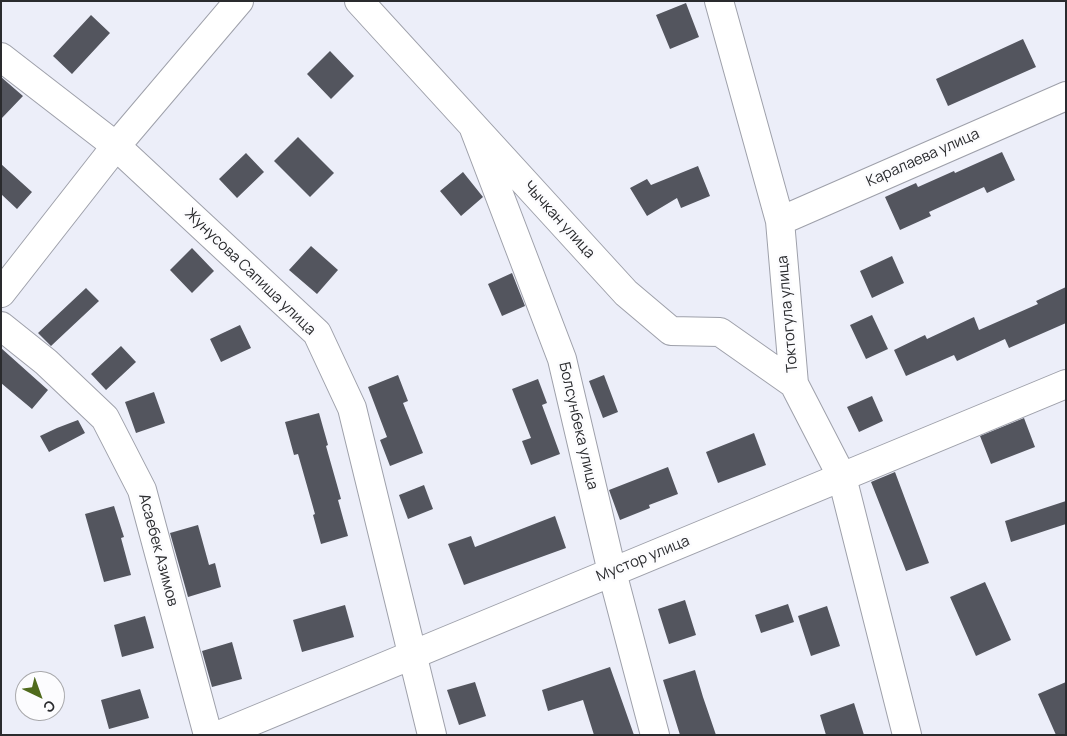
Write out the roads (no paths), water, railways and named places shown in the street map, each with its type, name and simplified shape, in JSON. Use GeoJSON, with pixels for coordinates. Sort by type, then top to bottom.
{"type":"FeatureCollection","features":[{"type":"Feature","properties":{"kind":"street"},"geometry":{"type":"LineString","coordinates":[[1,293],[116,146],[239,1]]}},
{"type":"Feature","properties":{"kind":"street","name":"Чычкан улица"},"geometry":{"type":"LineString","coordinates":[[359,1],[626,293],[671,331],[720,332],[794,384]]}},
{"type":"Feature","properties":{"kind":"street","name":"Токтогула улица"},"geometry":{"type":"LineString","coordinates":[[719,1],[780,220],[794,384],[842,477],[907,735]]}},
{"type":"Feature","properties":{"kind":"street","name":"Жунусова Сапиша улица"},"geometry":{"type":"LineString","coordinates":[[1,56],[116,146],[316,332],[352,408],[432,735]]}},
{"type":"Feature","properties":{"kind":"street","name":"Каралаева улица"},"geometry":{"type":"LineString","coordinates":[[780,220],[1066,96]]}},
{"type":"Feature","properties":{"kind":"street","name":"Болсунбека улица"},"geometry":{"type":"LineString","coordinates":[[474,126],[562,359],[612,572],[655,735]]}},
{"type":"Feature","properties":{"kind":"street","name":"Асаебек Азимов"},"geometry":{"type":"LineString","coordinates":[[1,326],[46,362],[105,418],[142,490],[208,735]]}},
{"type":"Feature","properties":{"kind":"street","name":"Мустор улица"},"geometry":{"type":"LineString","coordinates":[[219,735],[1066,384]]}}]}
